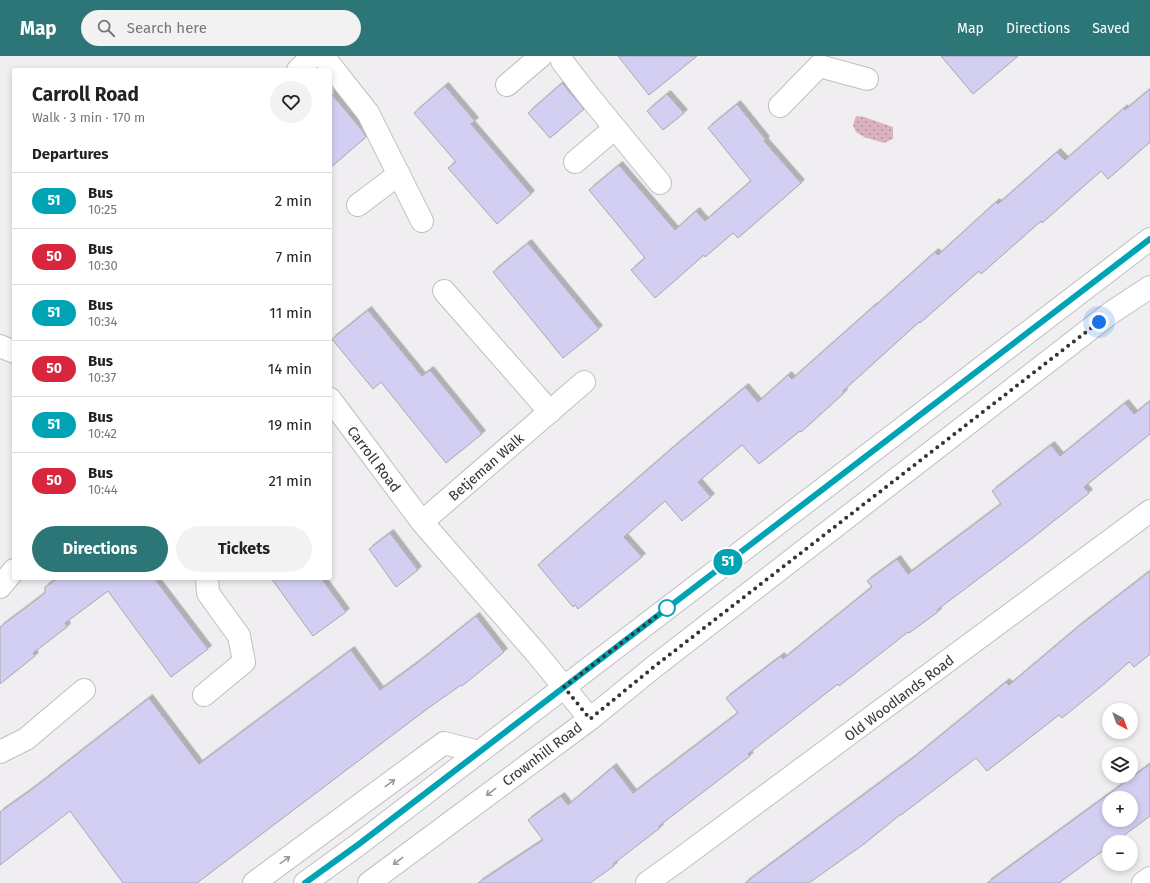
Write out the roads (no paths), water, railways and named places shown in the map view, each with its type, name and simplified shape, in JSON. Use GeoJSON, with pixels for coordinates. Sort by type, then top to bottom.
{"type":"FeatureCollection","features":[{"type":"Feature","properties":{"kind":"street"},"geometry":{"type":"LineString","coordinates":[[300,68],[313,56]]}},
{"type":"Feature","properties":{"kind":"street"},"geometry":{"type":"LineString","coordinates":[[323,56],[368,113],[422,220]]}},
{"type":"Feature","properties":{"kind":"street"},"geometry":{"type":"LineString","coordinates":[[507,85],[541,56]]}},
{"type":"Feature","properties":{"kind":"street"},"geometry":{"type":"LineString","coordinates":[[561,56],[562,60],[588,95],[660,183]]}},
{"type":"Feature","properties":{"kind":"street"},"geometry":{"type":"LineString","coordinates":[[780,106],[818,61],[867,78]]}},
{"type":"Feature","properties":{"kind":"street"},"geometry":{"type":"LineString","coordinates":[[575,162],[615,128]]}},
{"type":"Feature","properties":{"kind":"street"},"geometry":{"type":"LineString","coordinates":[[358,205],[399,174]]}},
{"type":"Feature","properties":{"kind":"street"},"geometry":{"type":"LineString","coordinates":[[305,883],[359,844],[1150,239]]}},
{"type":"Feature","properties":{"kind":"street","name":"Crownhill Road"},"geometry":{"type":"LineString","coordinates":[[369,883],[590,719],[655,666],[1112,312],[1150,287]]}},
{"type":"Feature","properties":{"kind":"street"},"geometry":{"type":"LineString","coordinates":[[444,291],[550,412]]}},
{"type":"Feature","properties":{"kind":"street"},"geometry":{"type":"LineString","coordinates":[[0,346],[12,351]]}},
{"type":"Feature","properties":{"kind":"street","name":"Betjeman Walk"},"geometry":{"type":"LineString","coordinates":[[422,522],[584,382]]}},
{"type":"Feature","properties":{"kind":"street","name":"Carroll Road"},"geometry":{"type":"LineString","coordinates":[[332,402],[422,522],[590,719]]}},
{"type":"Feature","properties":{"kind":"street","name":"Old Woodlands Road"},"geometry":{"type":"LineString","coordinates":[[647,883],[1150,511]]}},
{"type":"Feature","properties":{"kind":"street"},"geometry":{"type":"LineString","coordinates":[[0,587],[12,572]]}},
{"type":"Feature","properties":{"kind":"street"},"geometry":{"type":"LineString","coordinates":[[204,694],[244,662],[239,636],[208,593],[207,580]]}},
{"type":"Feature","properties":{"kind":"street"},"geometry":{"type":"LineString","coordinates":[[0,752],[26,739],[84,690]]}},
{"type":"Feature","properties":{"kind":"street"},"geometry":{"type":"LineString","coordinates":[[254,883],[444,743],[479,752]]}},
{"type":"Feature","properties":{"kind":"street"},"geometry":{"type":"LineString","coordinates":[[1143,883],[1150,878]]}}]}
